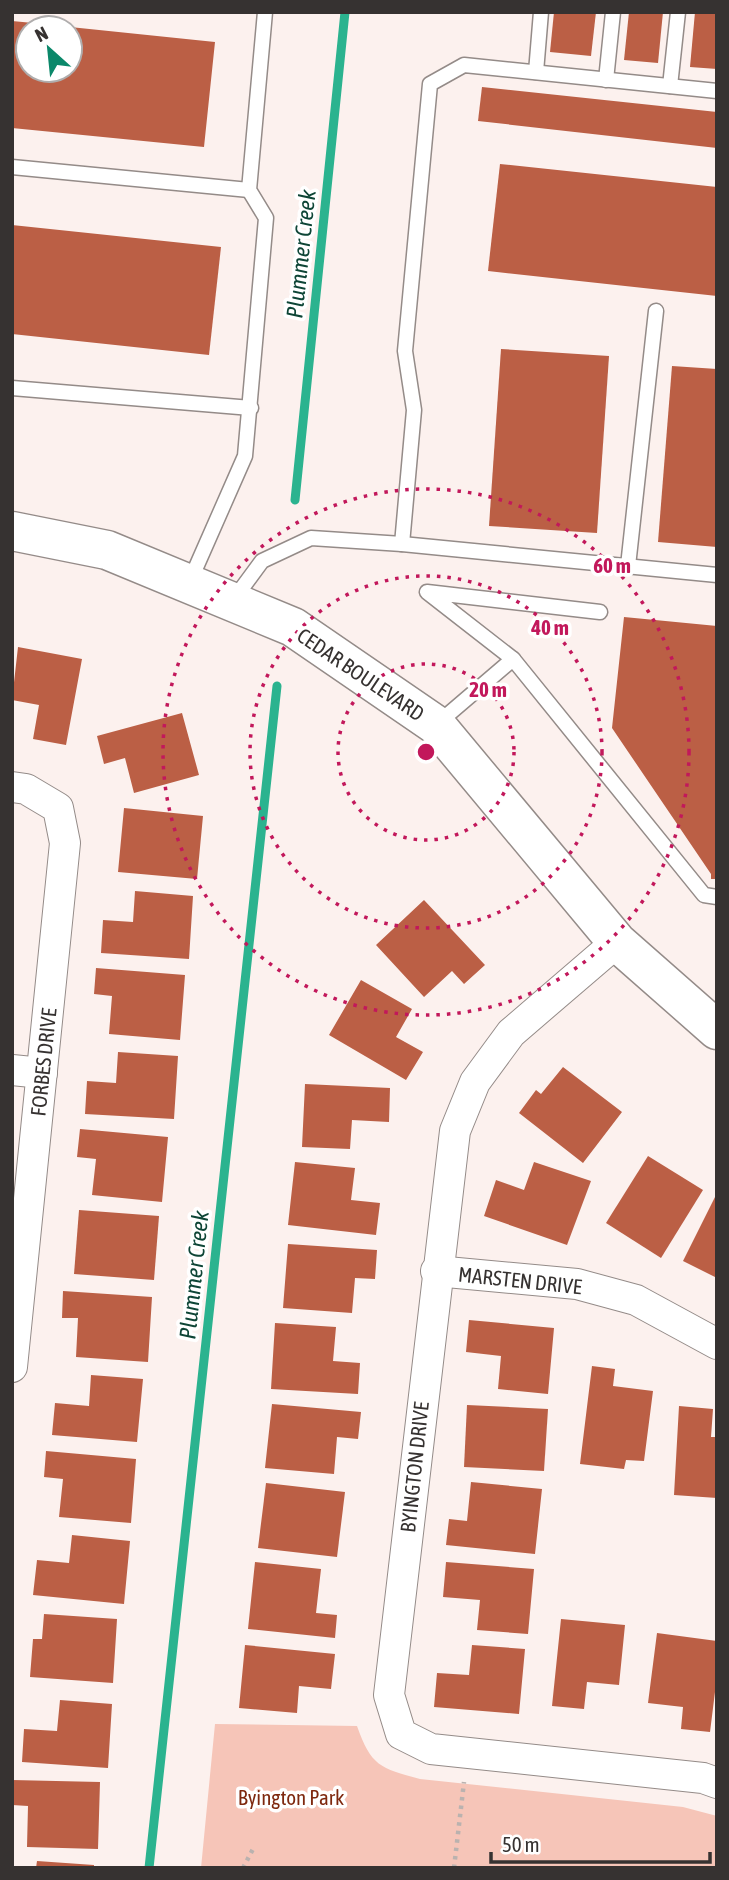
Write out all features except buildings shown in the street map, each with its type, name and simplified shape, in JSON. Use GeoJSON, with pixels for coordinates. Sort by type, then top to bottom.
{"type":"FeatureCollection","features":[{"type":"Feature","properties":{"kind":"main road","name":"CEDAR BOULEVARD"},"geometry":{"type":"LineString","coordinates":[[12,531],[107,550],[292,627],[436,725],[617,942],[717,1030]]}},
{"type":"Feature","properties":{"kind":"street","name":"FORBES DRIVE"},"geometry":{"type":"LineString","coordinates":[[12,787],[26,789],[58,808],[65,843],[12,1367]]}},
{"type":"Feature","properties":{"kind":"street","name":"BYINGTON DRIVE"},"geometry":{"type":"LineString","coordinates":[[617,942],[512,1033],[475,1082],[455,1131],[436,1271],[389,1695],[401,1734],[431,1749],[703,1778],[717,1783]]}},
{"type":"Feature","properties":{"kind":"street"},"geometry":{"type":"LineString","coordinates":[[12,1070],[42,1073]]}},
{"type":"Feature","properties":{"kind":"street","name":"MARSTEN DRIVE"},"geometry":{"type":"LineString","coordinates":[[436,1271],[577,1284],[636,1300],[717,1344]]}},
{"type":"Feature","properties":{"kind":"lane"},"geometry":{"type":"LineString","coordinates":[[189,584],[245,456],[266,218],[249,190],[265,12]]}},
{"type":"Feature","properties":{"kind":"lane"},"geometry":{"type":"LineString","coordinates":[[536,72],[541,12]]}},
{"type":"Feature","properties":{"kind":"lane"},"geometry":{"type":"LineString","coordinates":[[606,80],[613,12]]}},
{"type":"Feature","properties":{"kind":"lane"},"geometry":{"type":"LineString","coordinates":[[670,86],[678,12]]}},
{"type":"Feature","properties":{"kind":"lane"},"geometry":{"type":"LineString","coordinates":[[402,544],[414,410],[405,351],[430,84],[464,65],[717,91]]}},
{"type":"Feature","properties":{"kind":"lane"},"geometry":{"type":"LineString","coordinates":[[12,167],[249,190]]}},
{"type":"Feature","properties":{"kind":"lane"},"geometry":{"type":"LineString","coordinates":[[628,566],[656,311]]}},
{"type":"Feature","properties":{"kind":"lane"},"geometry":{"type":"LineString","coordinates":[[12,388],[251,408]]}},
{"type":"Feature","properties":{"kind":"lane"},"geometry":{"type":"LineString","coordinates":[[232,602],[262,561],[311,538],[402,544],[717,575]]}},
{"type":"Feature","properties":{"kind":"lane"},"geometry":{"type":"LineString","coordinates":[[600,612],[427,592],[513,659],[704,895],[717,897]]}},
{"type":"Feature","properties":{"kind":"lane"},"geometry":{"type":"LineString","coordinates":[[436,725],[513,659]]}},
{"type":"Feature","properties":{"kind":"path"},"geometry":{"type":"LineString","coordinates":[[454,1868],[467,1753]]}},
{"type":"Feature","properties":{"kind":"path"},"geometry":{"type":"LineString","coordinates":[[243,1868],[254,1847]]}},
{"type":"Feature","properties":{"kind":"green space","name":"Byington Park"},"geometry":{"type":"Polygon","coordinates":[[[215,1724],[357,1726],[367,1750],[379,1763],[395,1772],[420,1779],[683,1807],[717,1816],[717,1868],[201,1868],[215,1724]]]}},
{"type":"Feature","properties":{"kind":"waterway","name":"Plummer Creek"},"geometry":{"type":"LineString","coordinates":[[295,500],[345,12]]}},
{"type":"Feature","properties":{"kind":"waterway","name":"Plummer Creek"},"geometry":{"type":"LineString","coordinates":[[149,1868],[277,686]]}}]}
